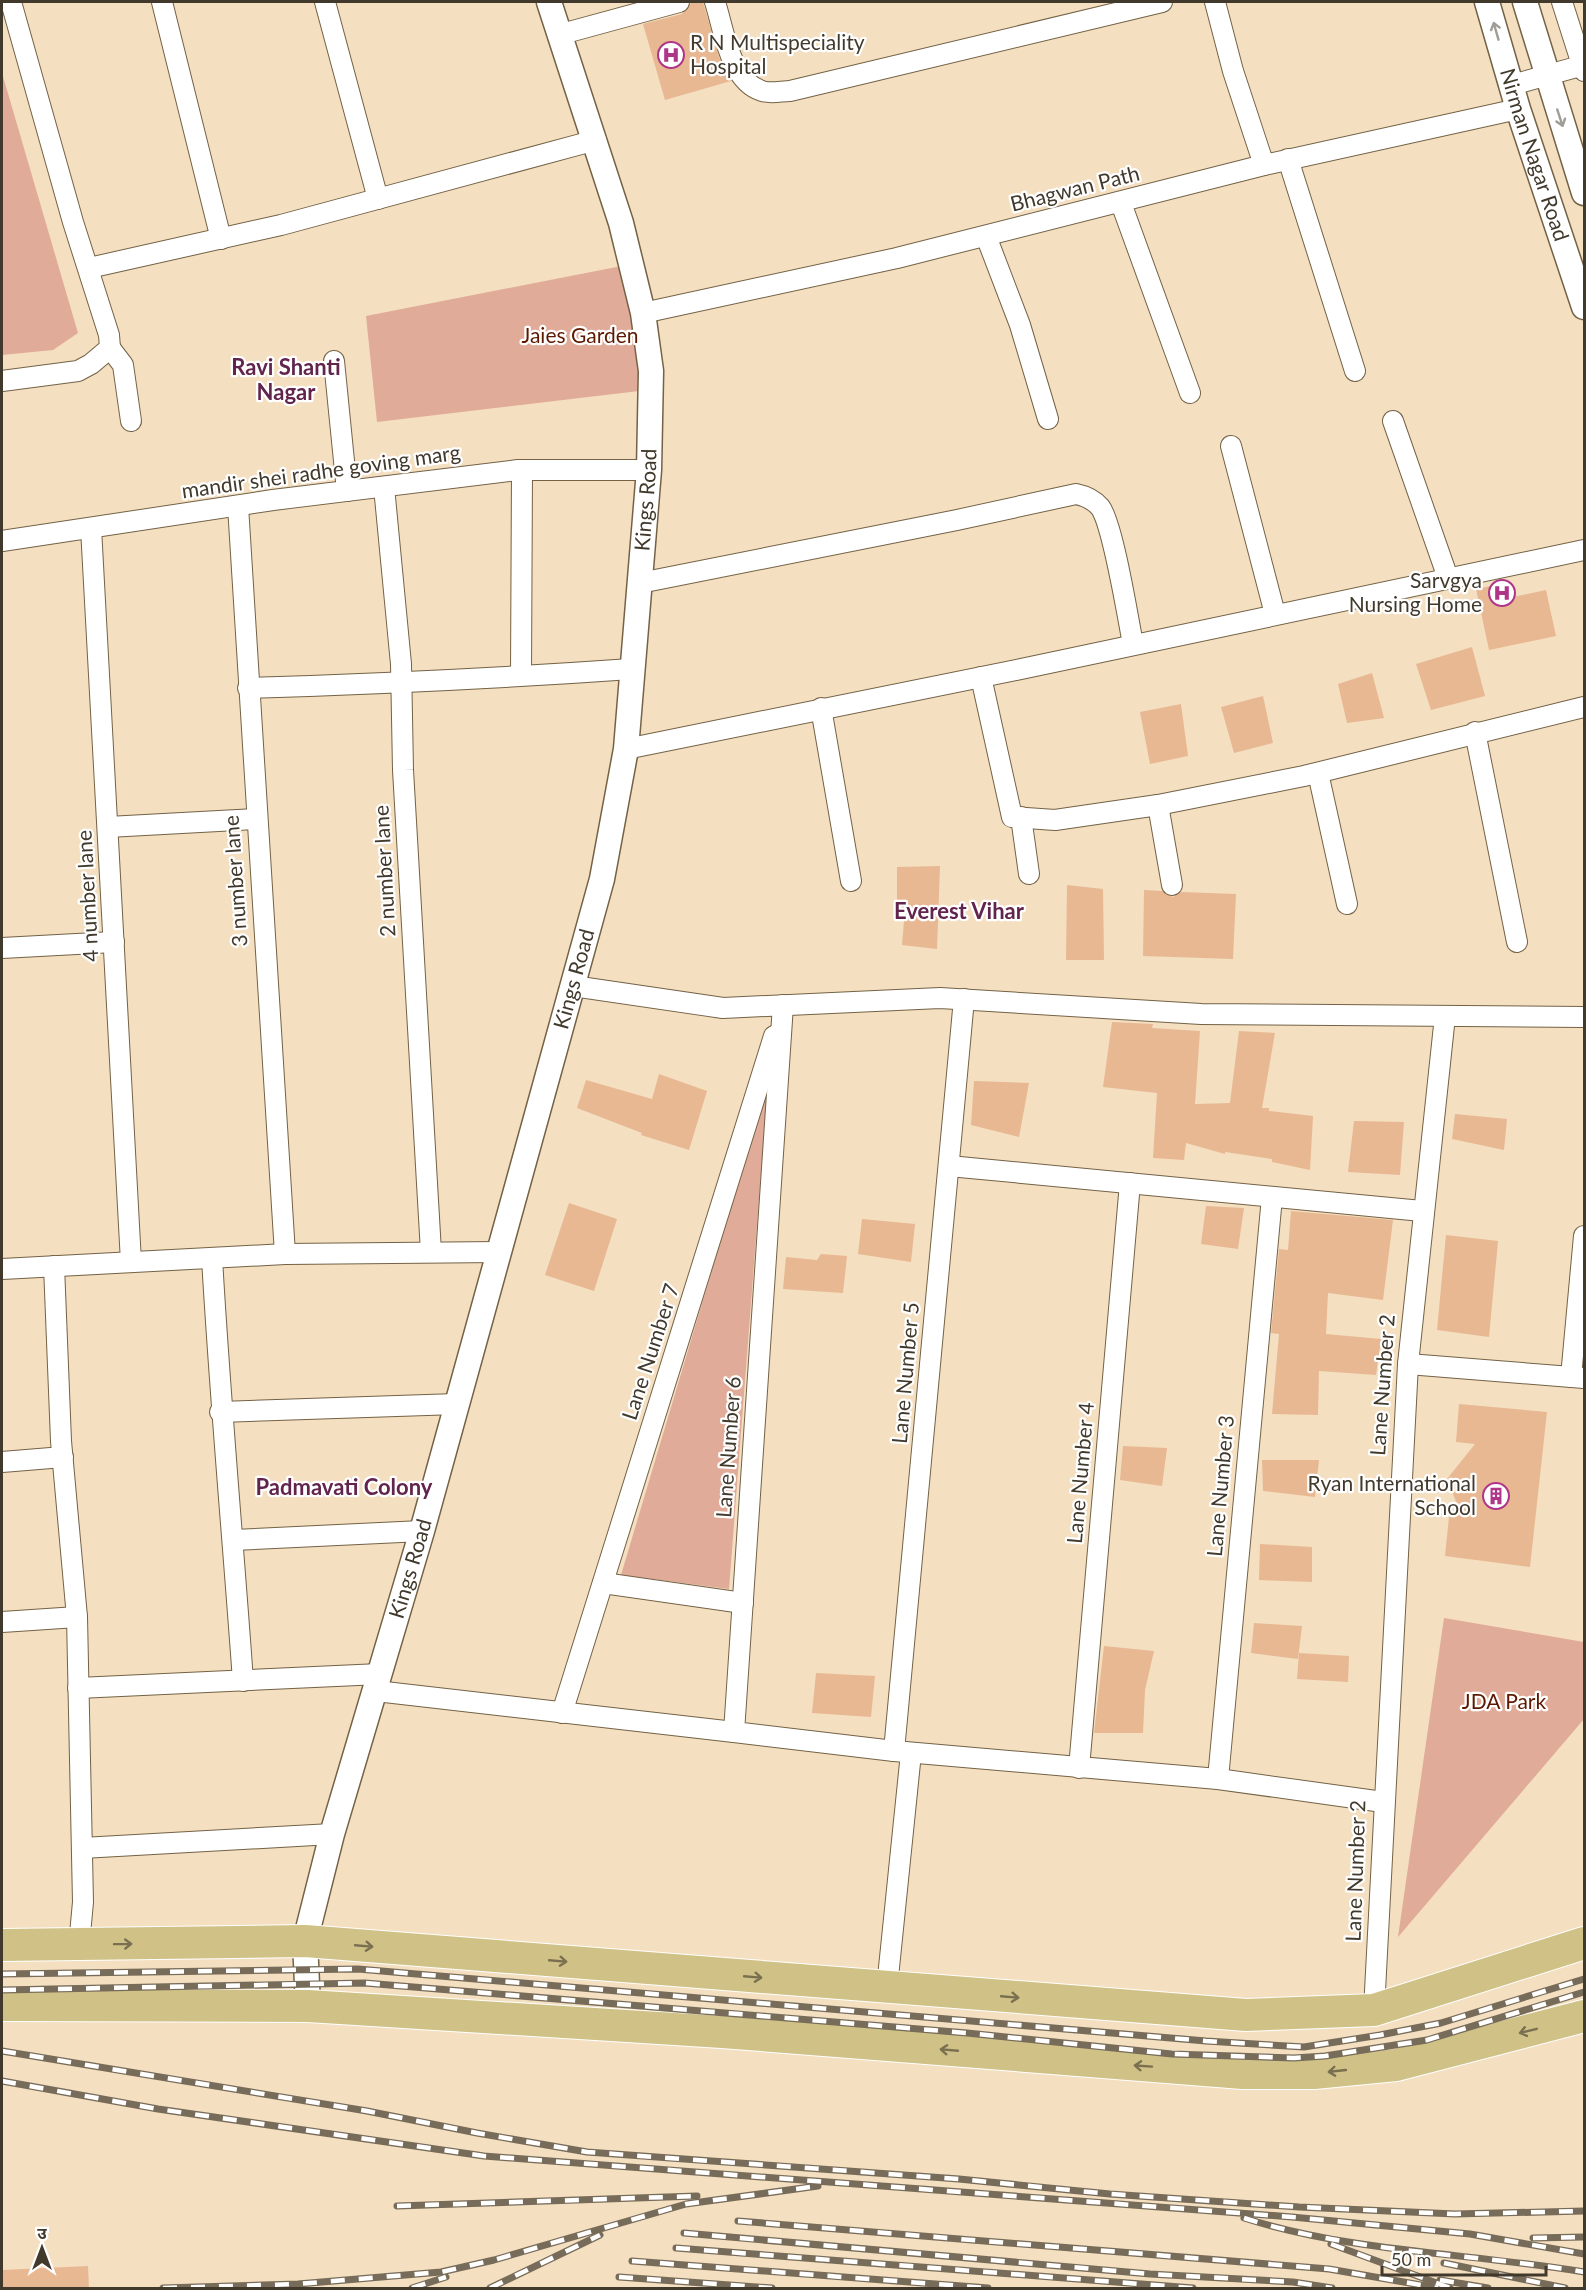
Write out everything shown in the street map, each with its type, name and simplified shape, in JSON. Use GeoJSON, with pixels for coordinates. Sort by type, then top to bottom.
{"type":"FeatureCollection","features":[{"type":"Feature","properties":{"kind":"main road"},"geometry":{"type":"LineString","coordinates":[[2,1945],[305,1941],[1246,2015],[1374,2010],[1584,1943]]}},
{"type":"Feature","properties":{"kind":"main road"},"geometry":{"type":"LineString","coordinates":[[2,2005],[308,2006],[722,2032],[1243,2073],[1314,2073],[1396,2065],[1584,2016]]}},
{"type":"Feature","properties":{"kind":"street"},"geometry":{"type":"LineString","coordinates":[[11,2],[10,30],[89,268],[109,334],[110,348],[123,364],[131,421]]}},
{"type":"Feature","properties":{"kind":"street"},"geometry":{"type":"LineString","coordinates":[[162,2],[221,239]]}},
{"type":"Feature","properties":{"kind":"street"},"geometry":{"type":"LineString","coordinates":[[325,2],[378,199]]}},
{"type":"Feature","properties":{"kind":"street","name":"Kings Road"},"geometry":{"type":"LineString","coordinates":[[308,2006],[305,1941],[332,1834],[422,1531],[602,879],[626,748],[631,669],[638,626],[649,470],[651,371],[643,313],[621,224],[596,140],[558,35],[549,2]]}},
{"type":"Feature","properties":{"kind":"street"},"geometry":{"type":"LineString","coordinates":[[558,35],[679,2]]}},
{"type":"Feature","properties":{"kind":"street"},"geometry":{"type":"LineString","coordinates":[[715,2],[741,75],[746,84],[764,92],[790,91],[1162,2]]}},
{"type":"Feature","properties":{"kind":"street"},"geometry":{"type":"LineString","coordinates":[[1215,2],[1233,70],[1264,165]]}},
{"type":"Feature","properties":{"kind":"street","name":"Nirman Nagar Road"},"geometry":{"type":"LineString","coordinates":[[1487,2],[1518,108],[1584,307]]}},
{"type":"Feature","properties":{"kind":"street","name":"Nirman Nagar Road"},"geometry":{"type":"LineString","coordinates":[[1525,2],[1584,193]]}},
{"type":"Feature","properties":{"kind":"street"},"geometry":{"type":"LineString","coordinates":[[1512,85],[1584,68],[1562,2]]}},
{"type":"Feature","properties":{"kind":"street","name":"Bhagwan Path"},"geometry":{"type":"LineString","coordinates":[[643,313],[986,236],[1288,159],[1518,108]]}},
{"type":"Feature","properties":{"kind":"street"},"geometry":{"type":"LineString","coordinates":[[89,268],[221,239],[596,140]]}},
{"type":"Feature","properties":{"kind":"street"},"geometry":{"type":"LineString","coordinates":[[1288,159],[1355,371]]}},
{"type":"Feature","properties":{"kind":"street"},"geometry":{"type":"LineString","coordinates":[[1121,203],[1190,393]]}},
{"type":"Feature","properties":{"kind":"street"},"geometry":{"type":"LineString","coordinates":[[986,236],[1020,325],[1048,419]]}},
{"type":"Feature","properties":{"kind":"street"},"geometry":{"type":"LineString","coordinates":[[2,381],[78,371],[92,364],[110,348]]}},
{"type":"Feature","properties":{"kind":"street"},"geometry":{"type":"LineString","coordinates":[[334,361],[347,491]]}},
{"type":"Feature","properties":{"kind":"street"},"geometry":{"type":"LineString","coordinates":[[1393,421],[1448,578]]}},
{"type":"Feature","properties":{"kind":"street"},"geometry":{"type":"LineString","coordinates":[[1231,446],[1275,614]]}},
{"type":"Feature","properties":{"kind":"street"},"geometry":{"type":"LineString","coordinates":[[521,675],[522,470]]}},
{"type":"Feature","properties":{"kind":"street","name":"mandir shei radhe goving marg"},"geometry":{"type":"LineString","coordinates":[[2,540],[347,491],[522,470],[649,470]]}},
{"type":"Feature","properties":{"kind":"street","name":"2 number lane"},"geometry":{"type":"LineString","coordinates":[[384,487],[401,683],[403,770],[431,1252]]}},
{"type":"Feature","properties":{"kind":"street"},"geometry":{"type":"LineString","coordinates":[[640,583],[946,523],[1076,494],[1089,497],[1101,509],[1113,551],[1133,644]]}},
{"type":"Feature","properties":{"kind":"street","name":"3 number lane"},"geometry":{"type":"LineString","coordinates":[[238,506],[285,1254]]}},
{"type":"Feature","properties":{"kind":"street","name":"4 number lane"},"geometry":{"type":"LineString","coordinates":[[91,528],[131,1262]]}},
{"type":"Feature","properties":{"kind":"street"},"geometry":{"type":"LineString","coordinates":[[626,748],[981,677],[1584,550]]}},
{"type":"Feature","properties":{"kind":"street"},"geometry":{"type":"LineString","coordinates":[[248,688],[401,683],[631,669]]}},
{"type":"Feature","properties":{"kind":"street"},"geometry":{"type":"LineString","coordinates":[[981,677],[1012,816],[1055,820],[1158,805],[1318,773],[1475,732],[1584,707]]}},
{"type":"Feature","properties":{"kind":"street"},"geometry":{"type":"LineString","coordinates":[[821,708],[850,880]]}},
{"type":"Feature","properties":{"kind":"street"},"geometry":{"type":"LineString","coordinates":[[1475,732],[1517,942]]}},
{"type":"Feature","properties":{"kind":"street"},"geometry":{"type":"LineString","coordinates":[[1318,773],[1347,904]]}},
{"type":"Feature","properties":{"kind":"street"},"geometry":{"type":"LineString","coordinates":[[1158,805],[1172,885]]}},
{"type":"Feature","properties":{"kind":"street"},"geometry":{"type":"LineString","coordinates":[[1021,817],[1029,874]]}},
{"type":"Feature","properties":{"kind":"street"},"geometry":{"type":"LineString","coordinates":[[108,827],[256,819]]}},
{"type":"Feature","properties":{"kind":"street"},"geometry":{"type":"LineString","coordinates":[[2,948],[114,942]]}},
{"type":"Feature","properties":{"kind":"street"},"geometry":{"type":"LineString","coordinates":[[573,986],[723,1008],[964,999],[1201,1014],[1584,1017]]}},
{"type":"Feature","properties":{"kind":"street","name":"Lane Number 5"},"geometry":{"type":"LineString","coordinates":[[887,1987],[903,1752],[964,999]]}},
{"type":"Feature","properties":{"kind":"street","name":"Lane Number 7"},"geometry":{"type":"LineString","coordinates":[[562,1713],[783,1005]]}},
{"type":"Feature","properties":{"kind":"street","name":"Lane Number 6"},"geometry":{"type":"LineString","coordinates":[[734,1732],[783,1005]]}},
{"type":"Feature","properties":{"kind":"street","name":"Lane Number 2"},"geometry":{"type":"LineString","coordinates":[[1374,2010],[1383,1802],[1408,1364],[1422,1211],[1445,1016]]}},
{"type":"Feature","properties":{"kind":"street"},"geometry":{"type":"LineString","coordinates":[[950,1166],[1422,1211]]}},
{"type":"Feature","properties":{"kind":"street","name":"Lane Number 4"},"geometry":{"type":"LineString","coordinates":[[1079,1768],[1130,1183]]}},
{"type":"Feature","properties":{"kind":"street","name":"Lane Number 3"},"geometry":{"type":"LineString","coordinates":[[1218,1779],[1272,1197]]}},
{"type":"Feature","properties":{"kind":"street"},"geometry":{"type":"LineString","coordinates":[[1408,1364],[1578,1378],[1584,1236]]}},
{"type":"Feature","properties":{"kind":"street"},"geometry":{"type":"LineString","coordinates":[[2,1269],[285,1254],[500,1252]]}},
{"type":"Feature","properties":{"kind":"street"},"geometry":{"type":"LineString","coordinates":[[212,1258],[220,1412],[233,1540],[243,1681]]}},
{"type":"Feature","properties":{"kind":"street"},"geometry":{"type":"LineString","coordinates":[[54,1266],[63,1457],[76,1617],[83,1902],[80,1945]]}},
{"type":"Feature","properties":{"kind":"street"},"geometry":{"type":"LineString","coordinates":[[220,1412],[457,1404]]}},
{"type":"Feature","properties":{"kind":"street"},"geometry":{"type":"LineString","coordinates":[[2,1462],[63,1457]]}},
{"type":"Feature","properties":{"kind":"street"},"geometry":{"type":"LineString","coordinates":[[233,1540],[422,1531]]}},
{"type":"Feature","properties":{"kind":"street"},"geometry":{"type":"LineString","coordinates":[[603,1584],[743,1603]]}},
{"type":"Feature","properties":{"kind":"street"},"geometry":{"type":"LineString","coordinates":[[2,1622],[76,1617]]}},
{"type":"Feature","properties":{"kind":"street"},"geometry":{"type":"LineString","coordinates":[[78,1688],[243,1681],[378,1682],[562,1713],[903,1752],[1218,1779],[1383,1802]]}},
{"type":"Feature","properties":{"kind":"street"},"geometry":{"type":"LineString","coordinates":[[82,1848],[332,1834]]}},
{"type":"Feature","properties":{"kind":"green space"},"geometry":{"type":"Polygon","coordinates":[[[2,73],[78,333],[53,350],[2,355],[2,73]]]}},
{"type":"Feature","properties":{"kind":"green space","name":"Jaies Garden"},"geometry":{"type":"Polygon","coordinates":[[[642,262],[639,391],[377,422],[366,316],[642,262]]]}},
{"type":"Feature","properties":{"kind":"green space"},"geometry":{"type":"Polygon","coordinates":[[[768,1082],[729,1589],[621,1575],[768,1082]]]}},
{"type":"Feature","properties":{"kind":"green space","name":"JDA Park"},"geometry":{"type":"Polygon","coordinates":[[[1444,1618],[1584,1642],[1584,1719],[1398,1937],[1444,1618]]]}},
{"type":"Feature","properties":{"kind":"building"},"geometry":{"type":"Polygon","coordinates":[[[703,2],[719,57],[731,81],[665,100],[643,24],[682,14],[691,3],[703,2]]]}},
{"type":"Feature","properties":{"kind":"building"},"geometry":{"type":"Polygon","coordinates":[[[1505,583],[1508,598],[1546,590],[1556,636],[1489,650],[1476,589],[1505,583]]]}},
{"type":"Feature","properties":{"kind":"building"},"geometry":{"type":"Polygon","coordinates":[[[1472,647],[1485,696],[1431,710],[1416,664],[1472,647]]]}},
{"type":"Feature","properties":{"kind":"building"},"geometry":{"type":"Polygon","coordinates":[[[1372,673],[1384,718],[1347,723],[1338,684],[1372,673]]]}},
{"type":"Feature","properties":{"kind":"building"},"geometry":{"type":"Polygon","coordinates":[[[1263,696],[1273,743],[1234,753],[1221,707],[1263,696]]]}},
{"type":"Feature","properties":{"kind":"building"},"geometry":{"type":"Polygon","coordinates":[[[1181,704],[1188,756],[1150,764],[1140,712],[1181,704]]]}},
{"type":"Feature","properties":{"kind":"building"},"geometry":{"type":"Polygon","coordinates":[[[940,866],[937,949],[902,945],[905,909],[897,908],[897,867],[940,866]]]}},
{"type":"Feature","properties":{"kind":"building"},"geometry":{"type":"Polygon","coordinates":[[[1067,885],[1103,889],[1104,960],[1066,960],[1067,885]]]}},
{"type":"Feature","properties":{"kind":"building"},"geometry":{"type":"Polygon","coordinates":[[[1144,890],[1162,891],[1173,897],[1181,892],[1236,894],[1233,959],[1143,956],[1144,890]]]}},
{"type":"Feature","properties":{"kind":"building"},"geometry":{"type":"Polygon","coordinates":[[[1112,1022],[1153,1024],[1152,1028],[1200,1031],[1195,1104],[1230,1103],[1239,1031],[1275,1033],[1262,1108],[1269,1108],[1269,1111],[1313,1116],[1310,1170],[1272,1162],[1272,1159],[1225,1152],[1225,1154],[1186,1143],[1184,1160],[1153,1158],[1157,1093],[1103,1087],[1112,1022]]]}},
{"type":"Feature","properties":{"kind":"building"},"geometry":{"type":"Polygon","coordinates":[[[659,1074],[707,1091],[689,1150],[641,1135],[642,1133],[577,1108],[586,1080],[652,1099],[659,1074]]]}},
{"type":"Feature","properties":{"kind":"building"},"geometry":{"type":"Polygon","coordinates":[[[974,1081],[1029,1083],[1019,1137],[971,1125],[974,1081]]]}},
{"type":"Feature","properties":{"kind":"building"},"geometry":{"type":"Polygon","coordinates":[[[1455,1114],[1507,1119],[1504,1150],[1452,1139],[1455,1114]]]}},
{"type":"Feature","properties":{"kind":"building"},"geometry":{"type":"Polygon","coordinates":[[[1354,1121],[1404,1122],[1400,1175],[1348,1172],[1354,1121]]]}},
{"type":"Feature","properties":{"kind":"building"},"geometry":{"type":"Polygon","coordinates":[[[569,1203],[617,1219],[594,1291],[545,1275],[569,1203]]]}},
{"type":"Feature","properties":{"kind":"building"},"geometry":{"type":"Polygon","coordinates":[[[1206,1206],[1244,1208],[1238,1249],[1201,1244],[1206,1206]]]}},
{"type":"Feature","properties":{"kind":"building"},"geometry":{"type":"Polygon","coordinates":[[[1291,1211],[1393,1220],[1383,1300],[1328,1293],[1326,1334],[1381,1339],[1376,1375],[1319,1371],[1318,1415],[1272,1414],[1279,1334],[1271,1333],[1279,1249],[1288,1250],[1291,1211]]]}},
{"type":"Feature","properties":{"kind":"building"},"geometry":{"type":"Polygon","coordinates":[[[862,1219],[915,1224],[911,1262],[858,1254],[862,1219]]]}},
{"type":"Feature","properties":{"kind":"building"},"geometry":{"type":"Polygon","coordinates":[[[1446,1235],[1498,1241],[1489,1337],[1437,1330],[1446,1235]]]}},
{"type":"Feature","properties":{"kind":"building"},"geometry":{"type":"Polygon","coordinates":[[[821,1254],[847,1256],[843,1293],[783,1289],[786,1257],[817,1260],[821,1254]]]}},
{"type":"Feature","properties":{"kind":"building","name":"Ryan International School"},"geometry":{"type":"Polygon","coordinates":[[[1459,1404],[1547,1412],[1530,1567],[1445,1556],[1449,1517],[1461,1514],[1447,1479],[1475,1444],[1456,1442],[1459,1404]]]}},
{"type":"Feature","properties":{"kind":"building"},"geometry":{"type":"Polygon","coordinates":[[[1123,1446],[1167,1448],[1162,1486],[1120,1480],[1123,1446]]]}},
{"type":"Feature","properties":{"kind":"building"},"geometry":{"type":"Polygon","coordinates":[[[1262,1460],[1319,1460],[1315,1497],[1263,1491],[1262,1460]]]}},
{"type":"Feature","properties":{"kind":"building"},"geometry":{"type":"Polygon","coordinates":[[[1260,1544],[1312,1547],[1312,1582],[1259,1580],[1260,1544]]]}},
{"type":"Feature","properties":{"kind":"building"},"geometry":{"type":"Polygon","coordinates":[[[1254,1623],[1302,1626],[1298,1659],[1251,1653],[1254,1623]]]}},
{"type":"Feature","properties":{"kind":"building"},"geometry":{"type":"Polygon","coordinates":[[[1104,1646],[1154,1651],[1145,1690],[1143,1733],[1094,1733],[1104,1646]]]}},
{"type":"Feature","properties":{"kind":"building"},"geometry":{"type":"Polygon","coordinates":[[[1299,1653],[1349,1656],[1348,1682],[1297,1679],[1299,1653]]]}},
{"type":"Feature","properties":{"kind":"building"},"geometry":{"type":"Polygon","coordinates":[[[816,1673],[875,1676],[871,1717],[812,1713],[816,1673]]]}},
{"type":"Feature","properties":{"kind":"building"},"geometry":{"type":"Polygon","coordinates":[[[88,2266],[89,2289],[2,2289],[2,2270],[88,2266]]]}},
{"type":"Feature","properties":{"kind":"railway"},"geometry":{"type":"LineString","coordinates":[[2,1974],[358,1969],[1206,2041],[1304,2047],[1441,2023],[1584,1979]]}},
{"type":"Feature","properties":{"kind":"railway"},"geometry":{"type":"LineString","coordinates":[[2,1990],[365,1983],[967,2033],[1172,2054],[1294,2058],[1325,2056],[1427,2040],[1584,1992]]}},
{"type":"Feature","properties":{"kind":"railway"},"geometry":{"type":"LineString","coordinates":[[2,2051],[367,2111],[587,2152],[1299,2207],[1455,2214],[1584,2211]]}},
{"type":"Feature","properties":{"kind":"railway"},"geometry":{"type":"LineString","coordinates":[[2,2081],[158,2109],[484,2156],[1292,2217],[1470,2234],[1584,2254]]}},
{"type":"Feature","properties":{"kind":"railway"},"geometry":{"type":"LineString","coordinates":[[163,2288],[298,2284],[441,2272],[494,2260],[686,2204],[818,2186]]}},
{"type":"Feature","properties":{"kind":"railway"},"geometry":{"type":"LineString","coordinates":[[397,2206],[697,2196]]}},
{"type":"Feature","properties":{"kind":"railway"},"geometry":{"type":"LineString","coordinates":[[1244,2218],[1328,2239],[1584,2272]]}},
{"type":"Feature","properties":{"kind":"railway"},"geometry":{"type":"LineString","coordinates":[[738,2221],[1329,2269],[1438,2288]]}},
{"type":"Feature","properties":{"kind":"railway"},"geometry":{"type":"LineString","coordinates":[[684,2233],[1150,2274],[1293,2282],[1332,2288]]}},
{"type":"Feature","properties":{"kind":"railway"},"geometry":{"type":"LineString","coordinates":[[490,2288],[600,2235]]}},
{"type":"Feature","properties":{"kind":"railway"},"geometry":{"type":"LineString","coordinates":[[1533,2238],[1584,2237]]}},
{"type":"Feature","properties":{"kind":"railway"},"geometry":{"type":"LineString","coordinates":[[1331,2244],[1450,2288]]}},
{"type":"Feature","properties":{"kind":"railway"},"geometry":{"type":"LineString","coordinates":[[676,2248],[1193,2288]]}},
{"type":"Feature","properties":{"kind":"railway"},"geometry":{"type":"LineString","coordinates":[[632,2261],[988,2288]]}},
{"type":"Feature","properties":{"kind":"railway"},"geometry":{"type":"LineString","coordinates":[[1444,2263],[1565,2288]]}},
{"type":"Feature","properties":{"kind":"railway"},"geometry":{"type":"LineString","coordinates":[[412,2288],[446,2277]]}},
{"type":"Feature","properties":{"kind":"railway"},"geometry":{"type":"LineString","coordinates":[[619,2277],[772,2288]]}},
{"type":"Feature","properties":{"kind":"railway"},"geometry":{"type":"LineString","coordinates":[[1440,2280],[1488,2288]]}},
{"type":"Feature","properties":{"kind":"place","name":"R N Multispeciality Hospital"},"geometry":{"type":"Point","coordinates":[671,55]}},
{"type":"Feature","properties":{"kind":"place","name":"Sarvgya Nursing Home"},"geometry":{"type":"Point","coordinates":[1502,593]}},
{"type":"Feature","properties":{"kind":"place","name":"Ryan International School"},"geometry":{"type":"Point","coordinates":[1496,1496]}},
{"type":"Feature","properties":{"kind":"district","name":"Ravi Shanti Nagar"},"geometry":{"type":"Point","coordinates":[286,380]}},
{"type":"Feature","properties":{"kind":"district","name":"Everest Vihar"},"geometry":{"type":"Point","coordinates":[959,911]}},
{"type":"Feature","properties":{"kind":"district","name":"Padmavati Colony"},"geometry":{"type":"Point","coordinates":[344,1487]}}]}
